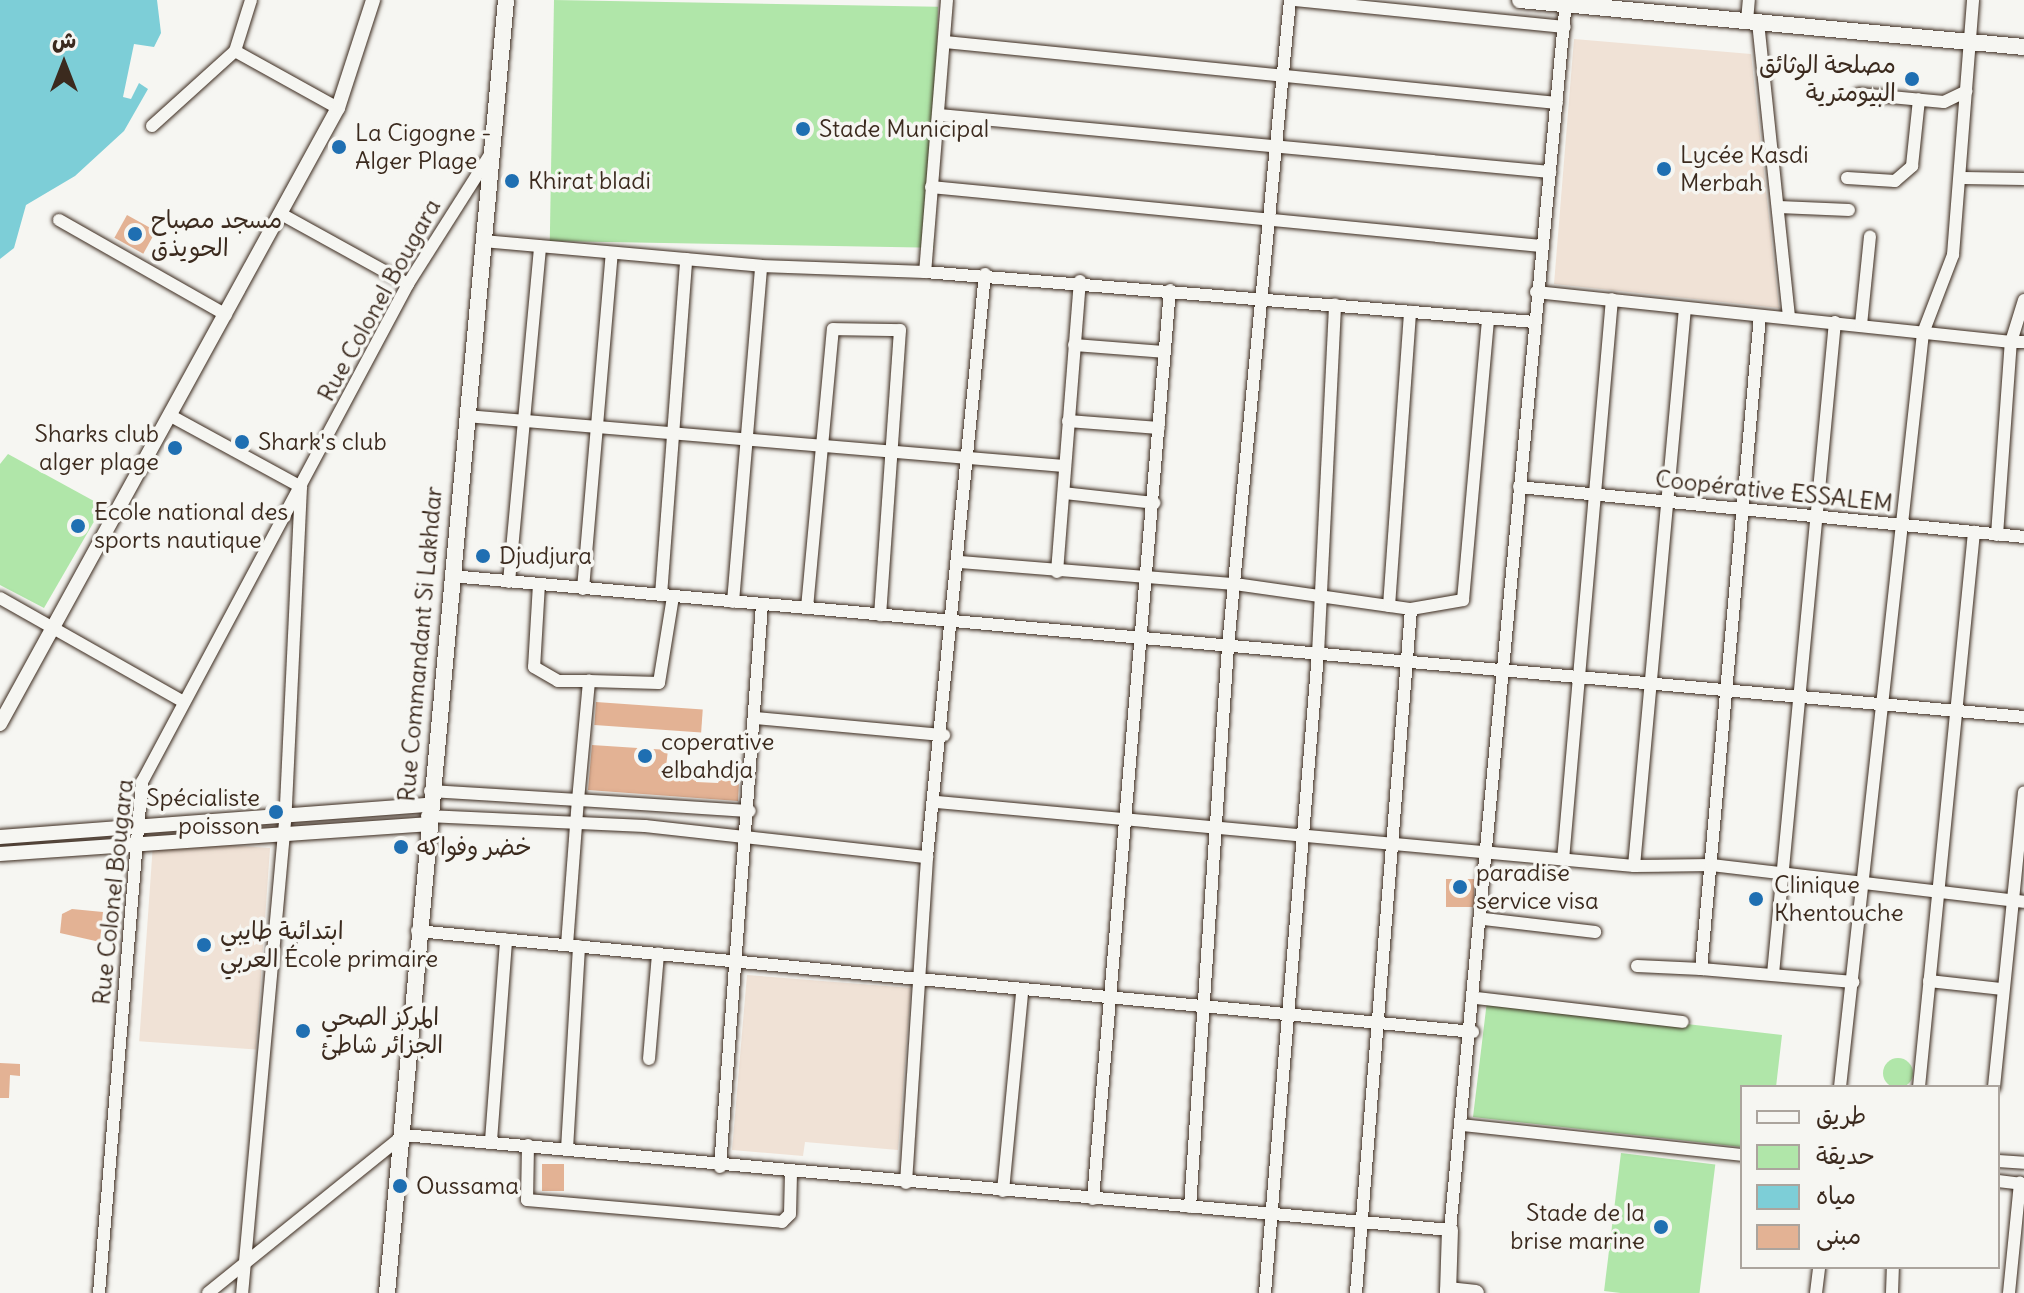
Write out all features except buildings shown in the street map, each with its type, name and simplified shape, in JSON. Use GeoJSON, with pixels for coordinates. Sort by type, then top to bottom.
{"type":"FeatureCollection","features":[{"type":"Feature","properties":{"kind":"main road","name":"Rue Commandant Si Lakhdar"},"geometry":{"type":"LineString","coordinates":[[387,1293],[404,1135],[417,931],[506,0]]}},
{"type":"Feature","properties":{"kind":"main road"},"geometry":{"type":"LineString","coordinates":[[1520,0],[2024,47]]}},
{"type":"Feature","properties":{"kind":"main road"},"geometry":{"type":"LineString","coordinates":[[1450,1230],[1448,1292],[1476,1293]]}},
{"type":"Feature","properties":{"kind":"street"},"geometry":{"type":"LineString","coordinates":[[152,126],[235,51],[251,0]]}},
{"type":"Feature","properties":{"kind":"street"},"geometry":{"type":"LineString","coordinates":[[0,724],[57,627],[338,108],[373,0]]}},
{"type":"Feature","properties":{"kind":"street"},"geometry":{"type":"LineString","coordinates":[[925,272],[947,0]]}},
{"type":"Feature","properties":{"kind":"street"},"geometry":{"type":"LineString","coordinates":[[1190,1207],[1228,646],[1282,78],[1293,0],[1565,27]]}},
{"type":"Feature","properties":{"kind":"street"},"geometry":{"type":"LineString","coordinates":[[1749,0],[1779,207],[1789,315]]}},
{"type":"Feature","properties":{"kind":"street"},"geometry":{"type":"LineString","coordinates":[[1840,1085],[1923,333],[1953,255],[1963,178],[1973,0]]}},
{"type":"Feature","properties":{"kind":"street"},"geometry":{"type":"LineString","coordinates":[[208,1293],[404,1135],[491,1141],[720,1167],[1450,1230],[1484,919],[1485,851],[1500,670],[1566,2]]}},
{"type":"Feature","properties":{"kind":"street"},"geometry":{"type":"LineString","coordinates":[[945,42],[1557,103]]}},
{"type":"Feature","properties":{"kind":"street"},"geometry":{"type":"LineString","coordinates":[[235,51],[338,108]]}},
{"type":"Feature","properties":{"kind":"street"},"geometry":{"type":"LineString","coordinates":[[1859,94],[1944,102],[1967,91]]}},
{"type":"Feature","properties":{"kind":"street"},"geometry":{"type":"LineString","coordinates":[[1847,178],[1895,181],[1912,166],[1919,99]]}},
{"type":"Feature","properties":{"kind":"street"},"geometry":{"type":"LineString","coordinates":[[939,115],[1277,144],[1550,172]]}},
{"type":"Feature","properties":{"kind":"street","name":"Rue Colonel Bougara"},"geometry":{"type":"LineString","coordinates":[[99,1293],[142,782],[408,284],[491,152]]}},
{"type":"Feature","properties":{"kind":"street"},"geometry":{"type":"LineString","coordinates":[[1963,178],[2024,179]]}},
{"type":"Feature","properties":{"kind":"street"},"geometry":{"type":"LineString","coordinates":[[931,187],[1269,223],[1541,246]]}},
{"type":"Feature","properties":{"kind":"street"},"geometry":{"type":"LineString","coordinates":[[1779,207],[1849,210]]}},
{"type":"Feature","properties":{"kind":"street"},"geometry":{"type":"LineString","coordinates":[[281,214],[408,284]]}},
{"type":"Feature","properties":{"kind":"street"},"geometry":{"type":"LineString","coordinates":[[59,220],[226,315]]}},
{"type":"Feature","properties":{"kind":"street"},"geometry":{"type":"LineString","coordinates":[[1861,325],[1870,236]]}},
{"type":"Feature","properties":{"kind":"street"},"geometry":{"type":"LineString","coordinates":[[483,241],[761,266],[985,274],[1080,281],[1534,322]]}},
{"type":"Feature","properties":{"kind":"street"},"geometry":{"type":"LineString","coordinates":[[509,582],[540,246]]}},
{"type":"Feature","properties":{"kind":"street"},"geometry":{"type":"LineString","coordinates":[[583,589],[612,253]]}},
{"type":"Feature","properties":{"kind":"street"},"geometry":{"type":"LineString","coordinates":[[539,584],[534,667],[558,681],[659,683],[667,596],[686,259]]}},
{"type":"Feature","properties":{"kind":"street"},"geometry":{"type":"LineString","coordinates":[[733,602],[749,439],[761,266]]}},
{"type":"Feature","properties":{"kind":"street"},"geometry":{"type":"LineString","coordinates":[[906,1183],[927,857],[937,802],[956,620],[985,274]]}},
{"type":"Feature","properties":{"kind":"street"},"geometry":{"type":"LineString","coordinates":[[1057,572],[1080,281]]}},
{"type":"Feature","properties":{"kind":"street"},"geometry":{"type":"LineString","coordinates":[[1093,1199],[1170,290]]}},
{"type":"Feature","properties":{"kind":"street"},"geometry":{"type":"LineString","coordinates":[[1536,292],[1760,316],[1789,315],[2018,342]]}},
{"type":"Feature","properties":{"kind":"street"},"geometry":{"type":"LineString","coordinates":[[1563,860],[1612,299]]}},
{"type":"Feature","properties":{"kind":"street"},"geometry":{"type":"LineString","coordinates":[[1997,535],[2024,300]]}},
{"type":"Feature","properties":{"kind":"street"},"geometry":{"type":"LineString","coordinates":[[1265,1293],[1318,654],[1318,599],[1335,304]]}},
{"type":"Feature","properties":{"kind":"street"},"geometry":{"type":"LineString","coordinates":[[1634,866],[1685,308]]}},
{"type":"Feature","properties":{"kind":"street"},"geometry":{"type":"LineString","coordinates":[[1389,606],[1410,312]]}},
{"type":"Feature","properties":{"kind":"street"},"geometry":{"type":"LineString","coordinates":[[1701,969],[1760,316]]}},
{"type":"Feature","properties":{"kind":"street"},"geometry":{"type":"LineString","coordinates":[[960,562],[1235,584],[1318,599],[1411,609],[1463,600],[1488,320]]}},
{"type":"Feature","properties":{"kind":"street"},"geometry":{"type":"LineString","coordinates":[[1773,974],[1778,877],[1801,697],[1835,322]]}},
{"type":"Feature","properties":{"kind":"street"},"geometry":{"type":"LineString","coordinates":[[807,608],[833,329],[900,330],[897,452],[880,615]]}},
{"type":"Feature","properties":{"kind":"street"},"geometry":{"type":"LineString","coordinates":[[1074,345],[1164,352]]}},
{"type":"Feature","properties":{"kind":"street"},"geometry":{"type":"LineString","coordinates":[[171,416],[301,487],[286,811],[242,1293]]}},
{"type":"Feature","properties":{"kind":"street"},"geometry":{"type":"LineString","coordinates":[[466,416],[1064,466]]}},
{"type":"Feature","properties":{"kind":"street"},"geometry":{"type":"LineString","coordinates":[[1068,421],[1159,428]]}},
{"type":"Feature","properties":{"kind":"street","name":"Coopérative ESSALEM"},"geometry":{"type":"LineString","coordinates":[[1519,487],[2024,537]]}},
{"type":"Feature","properties":{"kind":"street"},"geometry":{"type":"LineString","coordinates":[[1064,493],[1154,503]]}},
{"type":"Feature","properties":{"kind":"street"},"geometry":{"type":"LineString","coordinates":[[1919,1085],[1974,532]]}},
{"type":"Feature","properties":{"kind":"street"},"geometry":{"type":"LineString","coordinates":[[451,576],[1881,704],[1957,707],[2024,717]]}},
{"type":"Feature","properties":{"kind":"street"},"geometry":{"type":"LineString","coordinates":[[0,598],[57,627],[184,702]]}},
{"type":"Feature","properties":{"kind":"street"},"geometry":{"type":"LineString","coordinates":[[720,1167],[750,811],[762,605]]}},
{"type":"Feature","properties":{"kind":"street"},"geometry":{"type":"LineString","coordinates":[[1356,1293],[1395,844],[1411,609]]}},
{"type":"Feature","properties":{"kind":"street"},"geometry":{"type":"LineString","coordinates":[[567,1149],[578,800],[589,681]]}},
{"type":"Feature","properties":{"kind":"street"},"geometry":{"type":"LineString","coordinates":[[756,718],[944,735]]}},
{"type":"Feature","properties":{"kind":"street"},"geometry":{"type":"LineString","coordinates":[[1994,1085],[2008,900],[2024,793]]}},
{"type":"Feature","properties":{"kind":"street"},"geometry":{"type":"LineString","coordinates":[[0,837],[138,828],[286,811],[429,809],[578,800],[750,811]]}},
{"type":"Feature","properties":{"kind":"street"},"geometry":{"type":"LineString","coordinates":[[937,802],[1634,866],[1711,865],[1863,888],[2024,902]]}},
{"type":"Feature","properties":{"kind":"street"},"geometry":{"type":"LineString","coordinates":[[0,854],[282,831],[429,809],[927,857]]}},
{"type":"Feature","properties":{"kind":"street"},"geometry":{"type":"LineString","coordinates":[[1484,919],[1595,932]]}},
{"type":"Feature","properties":{"kind":"street"},"geometry":{"type":"LineString","coordinates":[[417,931],[919,975],[1022,993],[1473,1032]]}},
{"type":"Feature","properties":{"kind":"street"},"geometry":{"type":"LineString","coordinates":[[491,1141],[506,940]]}},
{"type":"Feature","properties":{"kind":"street"},"geometry":{"type":"LineString","coordinates":[[649,1059],[658,953]]}},
{"type":"Feature","properties":{"kind":"street"},"geometry":{"type":"LineString","coordinates":[[1637,966],[1853,982]]}},
{"type":"Feature","properties":{"kind":"street"},"geometry":{"type":"LineString","coordinates":[[1929,981],[2001,989]]}},
{"type":"Feature","properties":{"kind":"street"},"geometry":{"type":"LineString","coordinates":[[1003,1191],[1022,993]]}},
{"type":"Feature","properties":{"kind":"street"},"geometry":{"type":"LineString","coordinates":[[1476,998],[1683,1022]]}},
{"type":"Feature","properties":{"kind":"street"},"geometry":{"type":"LineString","coordinates":[[1462,1125],[1740,1155]]}},
{"type":"Feature","properties":{"kind":"street"},"geometry":{"type":"LineString","coordinates":[[528,1145],[527,1200],[782,1222],[790,1214],[791,1173]]}},
{"type":"Feature","properties":{"kind":"street"},"geometry":{"type":"LineString","coordinates":[[2000,1161],[2024,1163]]}},
{"type":"Feature","properties":{"kind":"street"},"geometry":{"type":"LineString","coordinates":[[2000,1181],[2022,1183],[2009,1293]]}},
{"type":"Feature","properties":{"kind":"street"},"geometry":{"type":"LineString","coordinates":[[1816,1293],[1819,1269]]}},
{"type":"Feature","properties":{"kind":"street"},"geometry":{"type":"LineString","coordinates":[[1892,1293],[1893,1269]]}},
{"type":"Feature","properties":{"kind":"shaded area","name":"Lycée Kasdi Merbah"},"geometry":{"type":"Polygon","coordinates":[[[1574,39],[1751,54],[1779,308],[1554,284],[1574,39]]]}},
{"type":"Feature","properties":{"kind":"shaded area","name":"ابتدائية طايبي العربي École primaire"},"geometry":{"type":"Polygon","coordinates":[[[153,840],[270,848],[256,1050],[139,1041],[153,840]]]}},
{"type":"Feature","properties":{"kind":"shaded area"},"geometry":{"type":"Polygon","coordinates":[[[747,975],[911,988],[898,1150],[805,1142],[803,1156],[732,1150],[747,975]]]}},
{"type":"Feature","properties":{"kind":"green space","name":"Stade Municipal"},"geometry":{"type":"Polygon","coordinates":[[[554,0],[938,7],[934,248],[550,241],[554,0]]]}},
{"type":"Feature","properties":{"kind":"green space"},"geometry":{"type":"Polygon","coordinates":[[[8,454],[103,506],[44,608],[0,585],[0,464],[8,454]]]}},
{"type":"Feature","properties":{"kind":"green space"},"geometry":{"type":"Polygon","coordinates":[[[1487,1001],[1782,1035],[1776,1085],[1740,1085],[1740,1147],[1473,1117],[1487,1001]]]}},
{"type":"Feature","properties":{"kind":"green space"},"geometry":{"type":"Polygon","coordinates":[[[1898,1058],[1911,1067],[1913,1073],[1905,1085],[1891,1085],[1883,1073],[1888,1063],[1898,1058]]]}},
{"type":"Feature","properties":{"kind":"green space","name":"Stade de la brise marine"},"geometry":{"type":"Polygon","coordinates":[[[1621,1153],[1715,1165],[1700,1293],[1604,1291],[1621,1153]]]}},
{"type":"Feature","properties":{"kind":"water"},"geometry":{"type":"Polygon","coordinates":[[[0,0],[157,0],[161,33],[154,47],[134,44],[123,97],[131,99],[139,83],[148,89],[124,131],[75,176],[26,205],[14,248],[0,259],[0,0]]]}},
{"type":"Feature","properties":{"kind":"place","name":"مصلحة الوثائق البيومترية"},"geometry":{"type":"Point","coordinates":[1912,79]}},
{"type":"Feature","properties":{"kind":"place","name":"Stade Municipal"},"geometry":{"type":"Point","coordinates":[803,129]}},
{"type":"Feature","properties":{"kind":"place","name":"La Cigogne - Alger Plage"},"geometry":{"type":"Point","coordinates":[339,147]}},
{"type":"Feature","properties":{"kind":"place","name":"Lycée Kasdi Merbah"},"geometry":{"type":"Point","coordinates":[1664,169]}},
{"type":"Feature","properties":{"kind":"place","name":"Khirat bladi"},"geometry":{"type":"Point","coordinates":[512,181]}},
{"type":"Feature","properties":{"kind":"place","name":"مسجد مصباح الحويذق"},"geometry":{"type":"Point","coordinates":[135,234]}},
{"type":"Feature","properties":{"kind":"place","name":"Shark's club"},"geometry":{"type":"Point","coordinates":[242,442]}},
{"type":"Feature","properties":{"kind":"place","name":"Sharks club alger plage"},"geometry":{"type":"Point","coordinates":[175,448]}},
{"type":"Feature","properties":{"kind":"place","name":"Ecole national des sports nautique"},"geometry":{"type":"Point","coordinates":[78,526]}},
{"type":"Feature","properties":{"kind":"place","name":"Djudjura"},"geometry":{"type":"Point","coordinates":[483,556]}},
{"type":"Feature","properties":{"kind":"place","name":"coperative elbahdja"},"geometry":{"type":"Point","coordinates":[645,756]}},
{"type":"Feature","properties":{"kind":"place","name":"Spécialiste poisson"},"geometry":{"type":"Point","coordinates":[276,812]}},
{"type":"Feature","properties":{"kind":"place","name":"خضر وفواكه"},"geometry":{"type":"Point","coordinates":[401,847]}},
{"type":"Feature","properties":{"kind":"place","name":"paradise service visa"},"geometry":{"type":"Point","coordinates":[1460,887]}},
{"type":"Feature","properties":{"kind":"place","name":"Clinique Khentouche"},"geometry":{"type":"Point","coordinates":[1756,899]}},
{"type":"Feature","properties":{"kind":"place","name":"ابتدائية طايبي العربي École primaire"},"geometry":{"type":"Point","coordinates":[204,945]}},
{"type":"Feature","properties":{"kind":"place","name":"المركز الصحي الجزائر شاطئ"},"geometry":{"type":"Point","coordinates":[303,1031]}},
{"type":"Feature","properties":{"kind":"place","name":"Oussama"},"geometry":{"type":"Point","coordinates":[400,1186]}},
{"type":"Feature","properties":{"kind":"place","name":"Stade de la brise marine"},"geometry":{"type":"Point","coordinates":[1661,1227]}}]}
